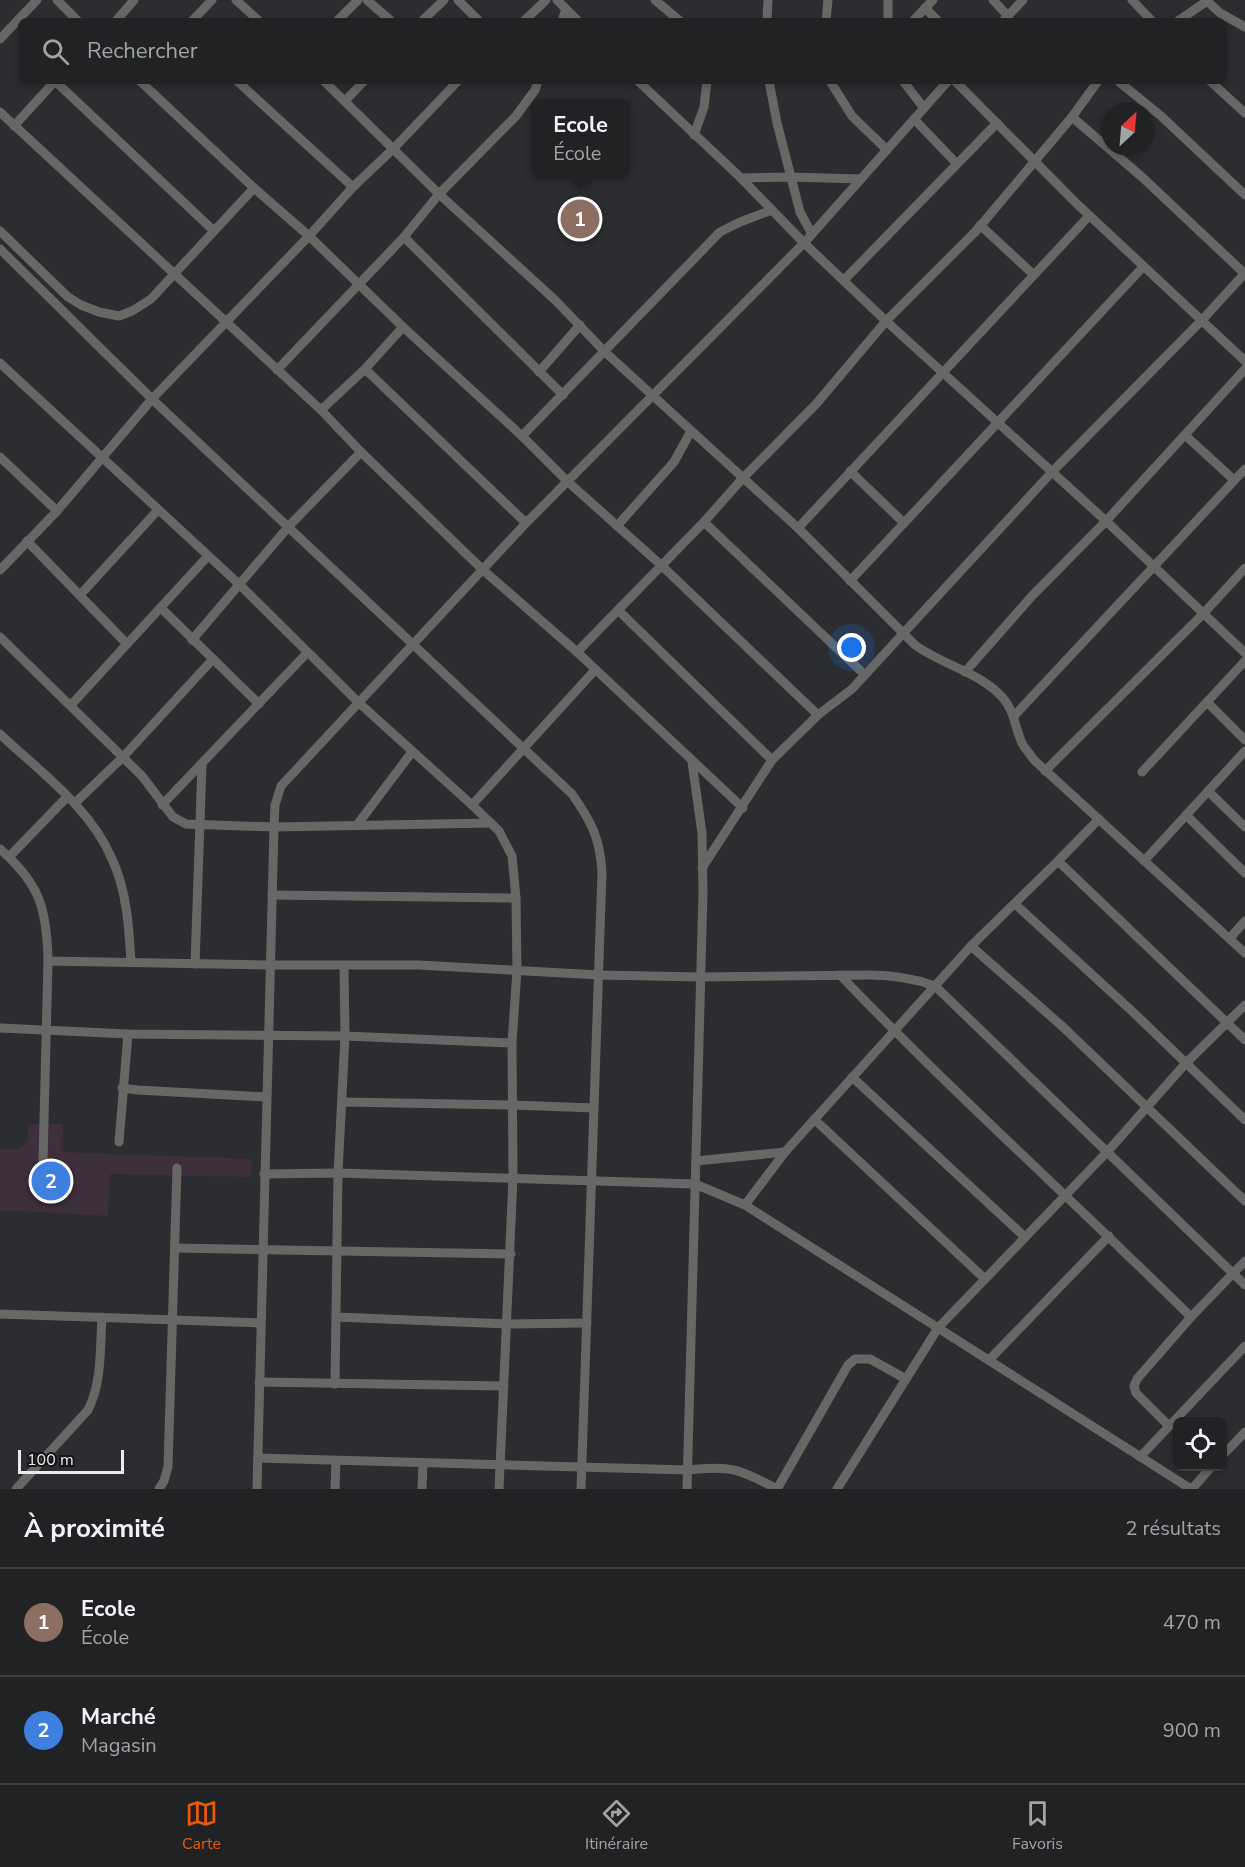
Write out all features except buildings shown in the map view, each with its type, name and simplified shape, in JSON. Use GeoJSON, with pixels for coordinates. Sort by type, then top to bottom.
{"type":"FeatureCollection","features":[{"type":"Feature","properties":{"kind":"street"},"geometry":{"type":"LineString","coordinates":[[18,18],[38,0]]}},
{"type":"Feature","properties":{"kind":"street"},"geometry":{"type":"LineString","coordinates":[[57,0],[75,18]]}},
{"type":"Feature","properties":{"kind":"street"},"geometry":{"type":"LineString","coordinates":[[119,18],[134,0]]}},
{"type":"Feature","properties":{"kind":"street"},"geometry":{"type":"LineString","coordinates":[[195,18],[212,0]]}},
{"type":"Feature","properties":{"kind":"street"},"geometry":{"type":"LineString","coordinates":[[236,0],[256,18]]}},
{"type":"Feature","properties":{"kind":"street"},"geometry":{"type":"LineString","coordinates":[[341,18],[358,0]]}},
{"type":"Feature","properties":{"kind":"street"},"geometry":{"type":"LineString","coordinates":[[367,0],[388,18]]}},
{"type":"Feature","properties":{"kind":"street"},"geometry":{"type":"LineString","coordinates":[[425,18],[444,0]]}},
{"type":"Feature","properties":{"kind":"street"},"geometry":{"type":"LineString","coordinates":[[458,0],[476,18]]}},
{"type":"Feature","properties":{"kind":"street"},"geometry":{"type":"LineString","coordinates":[[527,18],[546,0]]}},
{"type":"Feature","properties":{"kind":"street"},"geometry":{"type":"LineString","coordinates":[[557,0],[575,18]]}},
{"type":"Feature","properties":{"kind":"street"},"geometry":{"type":"LineString","coordinates":[[655,0],[676,18]]}},
{"type":"Feature","properties":{"kind":"street"},"geometry":{"type":"LineString","coordinates":[[767,18],[768,0]]}},
{"type":"Feature","properties":{"kind":"street"},"geometry":{"type":"LineString","coordinates":[[826,18],[828,0]]}},
{"type":"Feature","properties":{"kind":"street"},"geometry":{"type":"LineString","coordinates":[[888,0],[888,18]]}},
{"type":"Feature","properties":{"kind":"street"},"geometry":{"type":"LineString","coordinates":[[916,18],[933,0]]}},
{"type":"Feature","properties":{"kind":"street"},"geometry":{"type":"LineString","coordinates":[[993,0],[1004,18]]}},
{"type":"Feature","properties":{"kind":"street"},"geometry":{"type":"LineString","coordinates":[[1006,18],[1023,0]]}},
{"type":"Feature","properties":{"kind":"street"},"geometry":{"type":"LineString","coordinates":[[1132,0],[1149,18]]}},
{"type":"Feature","properties":{"kind":"street"},"geometry":{"type":"LineString","coordinates":[[1182,18],[1207,1],[1220,13],[1245,27]]}},
{"type":"Feature","properties":{"kind":"street"},"geometry":{"type":"LineString","coordinates":[[925,8],[935,18]]}},
{"type":"Feature","properties":{"kind":"street"},"geometry":{"type":"LineString","coordinates":[[563,18],[566,9]]}},
{"type":"Feature","properties":{"kind":"street"},"geometry":{"type":"LineString","coordinates":[[1,34],[18,18]]}},
{"type":"Feature","properties":{"kind":"street"},"geometry":{"type":"LineString","coordinates":[[14,126],[52,84]]}},
{"type":"Feature","properties":{"kind":"street"},"geometry":{"type":"LineString","coordinates":[[58,84],[214,231]]}},
{"type":"Feature","properties":{"kind":"street"},"geometry":{"type":"LineString","coordinates":[[143,84],[522,436],[567,482],[661,565],[818,715]]}},
{"type":"Feature","properties":{"kind":"street"},"geometry":{"type":"LineString","coordinates":[[240,84],[352,187]]}},
{"type":"Feature","properties":{"kind":"street"},"geometry":{"type":"LineString","coordinates":[[327,84],[439,194],[580,325],[605,352],[798,528],[902,633],[922,651],[994,689],[1004,699],[1014,716],[1023,745],[1046,771],[1245,953]]}},
{"type":"Feature","properties":{"kind":"street"},"geometry":{"type":"LineString","coordinates":[[345,101],[361,84]]}},
{"type":"Feature","properties":{"kind":"street"},"geometry":{"type":"LineString","coordinates":[[0,570],[57,511],[152,399],[309,236],[352,187],[393,149],[455,84]]}},
{"type":"Feature","properties":{"kind":"street"},"geometry":{"type":"LineString","coordinates":[[277,369],[404,237],[439,194],[516,116],[537,84]]}},
{"type":"Feature","properties":{"kind":"street"},"geometry":{"type":"LineString","coordinates":[[641,84],[741,178],[804,243],[886,321],[1106,521],[1245,653]]}},
{"type":"Feature","properties":{"kind":"street"},"geometry":{"type":"LineString","coordinates":[[694,135],[704,107],[706,84]]}},
{"type":"Feature","properties":{"kind":"street"},"geometry":{"type":"LineString","coordinates":[[770,84],[777,123],[800,212],[812,234]]}},
{"type":"Feature","properties":{"kind":"street"},"geometry":{"type":"LineString","coordinates":[[832,84],[852,116],[887,150]]}},
{"type":"Feature","properties":{"kind":"street"},"geometry":{"type":"LineString","coordinates":[[905,84],[924,108]]}},
{"type":"Feature","properties":{"kind":"street"},"geometry":{"type":"LineString","coordinates":[[257,1489],[274,827],[275,805],[281,786],[525,523],[804,243],[945,84]]}},
{"type":"Feature","properties":{"kind":"street"},"geometry":{"type":"LineString","coordinates":[[958,84],[1089,216],[1245,361]]}},
{"type":"Feature","properties":{"kind":"street"},"geometry":{"type":"LineString","coordinates":[[577,652],[817,403],[886,321],[980,225],[1072,117],[1096,84]]}},
{"type":"Feature","properties":{"kind":"street"},"geometry":{"type":"LineString","coordinates":[[1122,84],[1161,116],[1245,195]]}},
{"type":"Feature","properties":{"kind":"street"},"geometry":{"type":"LineString","coordinates":[[1213,84],[1245,113]]}},
{"type":"Feature","properties":{"kind":"street"},"geometry":{"type":"LineString","coordinates":[[0,112],[321,410],[483,570],[577,652],[743,808]]}},
{"type":"Feature","properties":{"kind":"street"},"geometry":{"type":"LineString","coordinates":[[702,868],[772,760],[818,715],[847,694],[1052,472],[1245,274],[1142,177],[1072,117]]}},
{"type":"Feature","properties":{"kind":"street"},"geometry":{"type":"LineString","coordinates":[[914,119],[957,164]]}},
{"type":"Feature","properties":{"kind":"street"},"geometry":{"type":"LineString","coordinates":[[844,280],[997,123]]}},
{"type":"Feature","properties":{"kind":"street"},"geometry":{"type":"LineString","coordinates":[[741,178],[861,179]]}},
{"type":"Feature","properties":{"kind":"street"},"geometry":{"type":"LineString","coordinates":[[0,231],[68,297],[99,312],[119,316],[151,299],[254,188]]}},
{"type":"Feature","properties":{"kind":"street"},"geometry":{"type":"LineString","coordinates":[[522,436],[720,232],[772,210]]}},
{"type":"Feature","properties":{"kind":"street"},"geometry":{"type":"LineString","coordinates":[[798,528],[1089,216]]}},
{"type":"Feature","properties":{"kind":"street"},"geometry":{"type":"LineString","coordinates":[[980,225],[1034,274]]}},
{"type":"Feature","properties":{"kind":"street"},"geometry":{"type":"LineString","coordinates":[[404,237],[563,395]]}},
{"type":"Feature","properties":{"kind":"street"},"geometry":{"type":"LineString","coordinates":[[0,249],[152,399],[572,794],[591,823],[598,839],[602,872],[581,1489]]}},
{"type":"Feature","properties":{"kind":"street"},"geometry":{"type":"LineString","coordinates":[[850,581],[1143,267]]}},
{"type":"Feature","properties":{"kind":"street"},"geometry":{"type":"LineString","coordinates":[[539,372],[580,325]]}},
{"type":"Feature","properties":{"kind":"street"},"geometry":{"type":"LineString","coordinates":[[321,410],[365,369],[403,327]]}},
{"type":"Feature","properties":{"kind":"street"},"geometry":{"type":"LineString","coordinates":[[0,363],[240,585],[307,653],[472,805],[505,840],[512,856],[516,898],[517,970],[512,1043],[511,1254],[499,1489]]}},
{"type":"Feature","properties":{"kind":"street"},"geometry":{"type":"LineString","coordinates":[[365,369],[525,523]]}},
{"type":"Feature","properties":{"kind":"street"},"geometry":{"type":"LineString","coordinates":[[965,672],[1032,596],[1106,521],[1245,369]]}},
{"type":"Feature","properties":{"kind":"street"},"geometry":{"type":"LineString","coordinates":[[617,526],[674,462],[691,431]]}},
{"type":"Feature","properties":{"kind":"street"},"geometry":{"type":"LineString","coordinates":[[1185,435],[1234,480]]}},
{"type":"Feature","properties":{"kind":"street"},"geometry":{"type":"LineString","coordinates":[[192,640],[289,526],[361,452]]}},
{"type":"Feature","properties":{"kind":"street"},"geometry":{"type":"LineString","coordinates":[[0,457],[57,511]]}},
{"type":"Feature","properties":{"kind":"street"},"geometry":{"type":"LineString","coordinates":[[1014,716],[1245,469]]}},
{"type":"Feature","properties":{"kind":"street"},"geometry":{"type":"LineString","coordinates":[[850,471],[904,523]]}},
{"type":"Feature","properties":{"kind":"street"},"geometry":{"type":"LineString","coordinates":[[80,595],[158,510]]}},
{"type":"Feature","properties":{"kind":"street"},"geometry":{"type":"LineString","coordinates":[[704,522],[864,674]]}},
{"type":"Feature","properties":{"kind":"street"},"geometry":{"type":"LineString","coordinates":[[27,542],[126,643]]}},
{"type":"Feature","properties":{"kind":"street"},"geometry":{"type":"LineString","coordinates":[[71,705],[208,556]]}},
{"type":"Feature","properties":{"kind":"street"},"geometry":{"type":"LineString","coordinates":[[1046,771],[1203,614],[1245,568]]}},
{"type":"Feature","properties":{"kind":"street"},"geometry":{"type":"LineString","coordinates":[[161,608],[259,704]]}},
{"type":"Feature","properties":{"kind":"street"},"geometry":{"type":"LineString","coordinates":[[618,610],[772,760]]}},
{"type":"Feature","properties":{"kind":"street"},"geometry":{"type":"LineString","coordinates":[[0,637],[142,776],[173,818],[186,824],[274,827],[491,823]]}},
{"type":"Feature","properties":{"kind":"street"},"geometry":{"type":"LineString","coordinates":[[162,805],[307,653]]}},
{"type":"Feature","properties":{"kind":"street"},"geometry":{"type":"LineString","coordinates":[[9,857],[71,800],[123,757],[213,659]]}},
{"type":"Feature","properties":{"kind":"street"},"geometry":{"type":"LineString","coordinates":[[1142,772],[1245,661]]}},
{"type":"Feature","properties":{"kind":"street"},"geometry":{"type":"LineString","coordinates":[[472,805],[595,670]]}},
{"type":"Feature","properties":{"kind":"street"},"geometry":{"type":"LineString","coordinates":[[1207,702],[1245,740]]}},
{"type":"Feature","properties":{"kind":"street"},"geometry":{"type":"LineString","coordinates":[[0,734],[71,800],[92,823],[113,860],[128,921],[131,962]]}},
{"type":"Feature","properties":{"kind":"street"},"geometry":{"type":"LineString","coordinates":[[1144,861],[1245,751]]}},
{"type":"Feature","properties":{"kind":"street"},"geometry":{"type":"LineString","coordinates":[[357,825],[412,752]]}},
{"type":"Feature","properties":{"kind":"street"},"geometry":{"type":"LineString","coordinates":[[687,1489],[702,868],[702,833],[692,762]]}},
{"type":"Feature","properties":{"kind":"street"},"geometry":{"type":"LineString","coordinates":[[195,964],[202,764]]}},
{"type":"Feature","properties":{"kind":"street"},"geometry":{"type":"LineString","coordinates":[[1208,791],[1245,827]]}},
{"type":"Feature","properties":{"kind":"street"},"geometry":{"type":"LineString","coordinates":[[1186,815],[1245,873]]}},
{"type":"Feature","properties":{"kind":"street"},"geometry":{"type":"LineString","coordinates":[[746,1206],[785,1152],[893,1030],[971,945],[1099,819]]}},
{"type":"Feature","properties":{"kind":"street"},"geometry":{"type":"LineString","coordinates":[[0,849],[26,876],[41,903],[47,931],[43,1161]]}},
{"type":"Feature","properties":{"kind":"street"},"geometry":{"type":"LineString","coordinates":[[1058,861],[1245,1040]]}},
{"type":"Feature","properties":{"kind":"street"},"geometry":{"type":"LineString","coordinates":[[272,895],[516,898]]}},
{"type":"Feature","properties":{"kind":"street"},"geometry":{"type":"LineString","coordinates":[[1015,904],[1245,1120]]}},
{"type":"Feature","properties":{"kind":"street"},"geometry":{"type":"LineString","coordinates":[[1230,939],[1245,921]]}},
{"type":"Feature","properties":{"kind":"street"},"geometry":{"type":"LineString","coordinates":[[971,945],[1063,1028],[1245,1201]]}},
{"type":"Feature","properties":{"kind":"street"},"geometry":{"type":"LineString","coordinates":[[48,961],[418,965],[599,975],[701,977],[894,975],[917,980],[935,986],[1245,1285]]}},
{"type":"Feature","properties":{"kind":"street"},"geometry":{"type":"LineString","coordinates":[[335,1384],[338,1173],[345,1036],[344,966]]}},
{"type":"Feature","properties":{"kind":"street"},"geometry":{"type":"LineString","coordinates":[[840,975],[893,1030],[1191,1317]]}},
{"type":"Feature","properties":{"kind":"street"},"geometry":{"type":"LineString","coordinates":[[837,1489],[938,1328],[1108,1151],[1186,1063],[1245,1005]]}},
{"type":"Feature","properties":{"kind":"street"},"geometry":{"type":"LineString","coordinates":[[0,1028],[128,1034],[345,1036],[512,1043]]}},
{"type":"Feature","properties":{"kind":"street"},"geometry":{"type":"LineString","coordinates":[[119,1142],[128,1034]]}},
{"type":"Feature","properties":{"kind":"street"},"geometry":{"type":"LineString","coordinates":[[852,1077],[1025,1237]]}},
{"type":"Feature","properties":{"kind":"street"},"geometry":{"type":"LineString","coordinates":[[122,1088],[266,1097]]}},
{"type":"Feature","properties":{"kind":"street"},"geometry":{"type":"LineString","coordinates":[[342,1102],[594,1108]]}},
{"type":"Feature","properties":{"kind":"street"},"geometry":{"type":"LineString","coordinates":[[814,1119],[985,1279]]}},
{"type":"Feature","properties":{"kind":"street"},"geometry":{"type":"LineString","coordinates":[[696,1161],[785,1152]]}},
{"type":"Feature","properties":{"kind":"street"},"geometry":{"type":"LineString","coordinates":[[159,1489],[168,1467],[177,1168]]}},
{"type":"Feature","properties":{"kind":"street"},"geometry":{"type":"LineString","coordinates":[[264,1174],[338,1173],[695,1184],[746,1206],[1191,1489],[1208,1471]]}},
{"type":"Feature","properties":{"kind":"street"},"geometry":{"type":"LineString","coordinates":[[989,1360],[1109,1236]]}},
{"type":"Feature","properties":{"kind":"street"},"geometry":{"type":"LineString","coordinates":[[175,1248],[511,1254]]}},
{"type":"Feature","properties":{"kind":"street"},"geometry":{"type":"LineString","coordinates":[[1169,1426],[1136,1393],[1134,1386],[1137,1379],[1191,1317],[1245,1261]]}},
{"type":"Feature","properties":{"kind":"street"},"geometry":{"type":"LineString","coordinates":[[0,1314],[261,1323]]}},
{"type":"Feature","properties":{"kind":"street"},"geometry":{"type":"LineString","coordinates":[[16,1489],[88,1410],[93,1400],[102,1317]]}},
{"type":"Feature","properties":{"kind":"street"},"geometry":{"type":"LineString","coordinates":[[336,1317],[508,1324],[587,1323]]}},
{"type":"Feature","properties":{"kind":"street"},"geometry":{"type":"LineString","coordinates":[[1140,1457],[1245,1346]]}},
{"type":"Feature","properties":{"kind":"street"},"geometry":{"type":"LineString","coordinates":[[258,1458],[582,1465],[688,1470],[717,1466],[746,1472],[777,1489],[848,1365],[855,1359],[870,1359],[906,1379]]}},
{"type":"Feature","properties":{"kind":"street"},"geometry":{"type":"LineString","coordinates":[[259,1382],[504,1386]]}},
{"type":"Feature","properties":{"kind":"street"},"geometry":{"type":"LineString","coordinates":[[1227,1451],[1245,1432]]}},
{"type":"Feature","properties":{"kind":"street"},"geometry":{"type":"LineString","coordinates":[[334,1489],[336,1461]]}},
{"type":"Feature","properties":{"kind":"street"},"geometry":{"type":"LineString","coordinates":[[422,1489],[423,1463]]}},
{"type":"Feature","properties":{"kind":"shaded area"},"geometry":{"type":"Polygon","coordinates":[[[28,1124],[63,1124],[62,1152],[252,1159],[251,1177],[110,1174],[108,1216],[0,1210],[0,1149],[20,1149],[28,1140],[28,1124]]]}},
{"type":"Feature","properties":{"kind":"place","name":"Ecole"},"geometry":{"type":"Point","coordinates":[580,219]}},
{"type":"Feature","properties":{"kind":"place","name":"Marché"},"geometry":{"type":"Point","coordinates":[51,1181]}}]}
